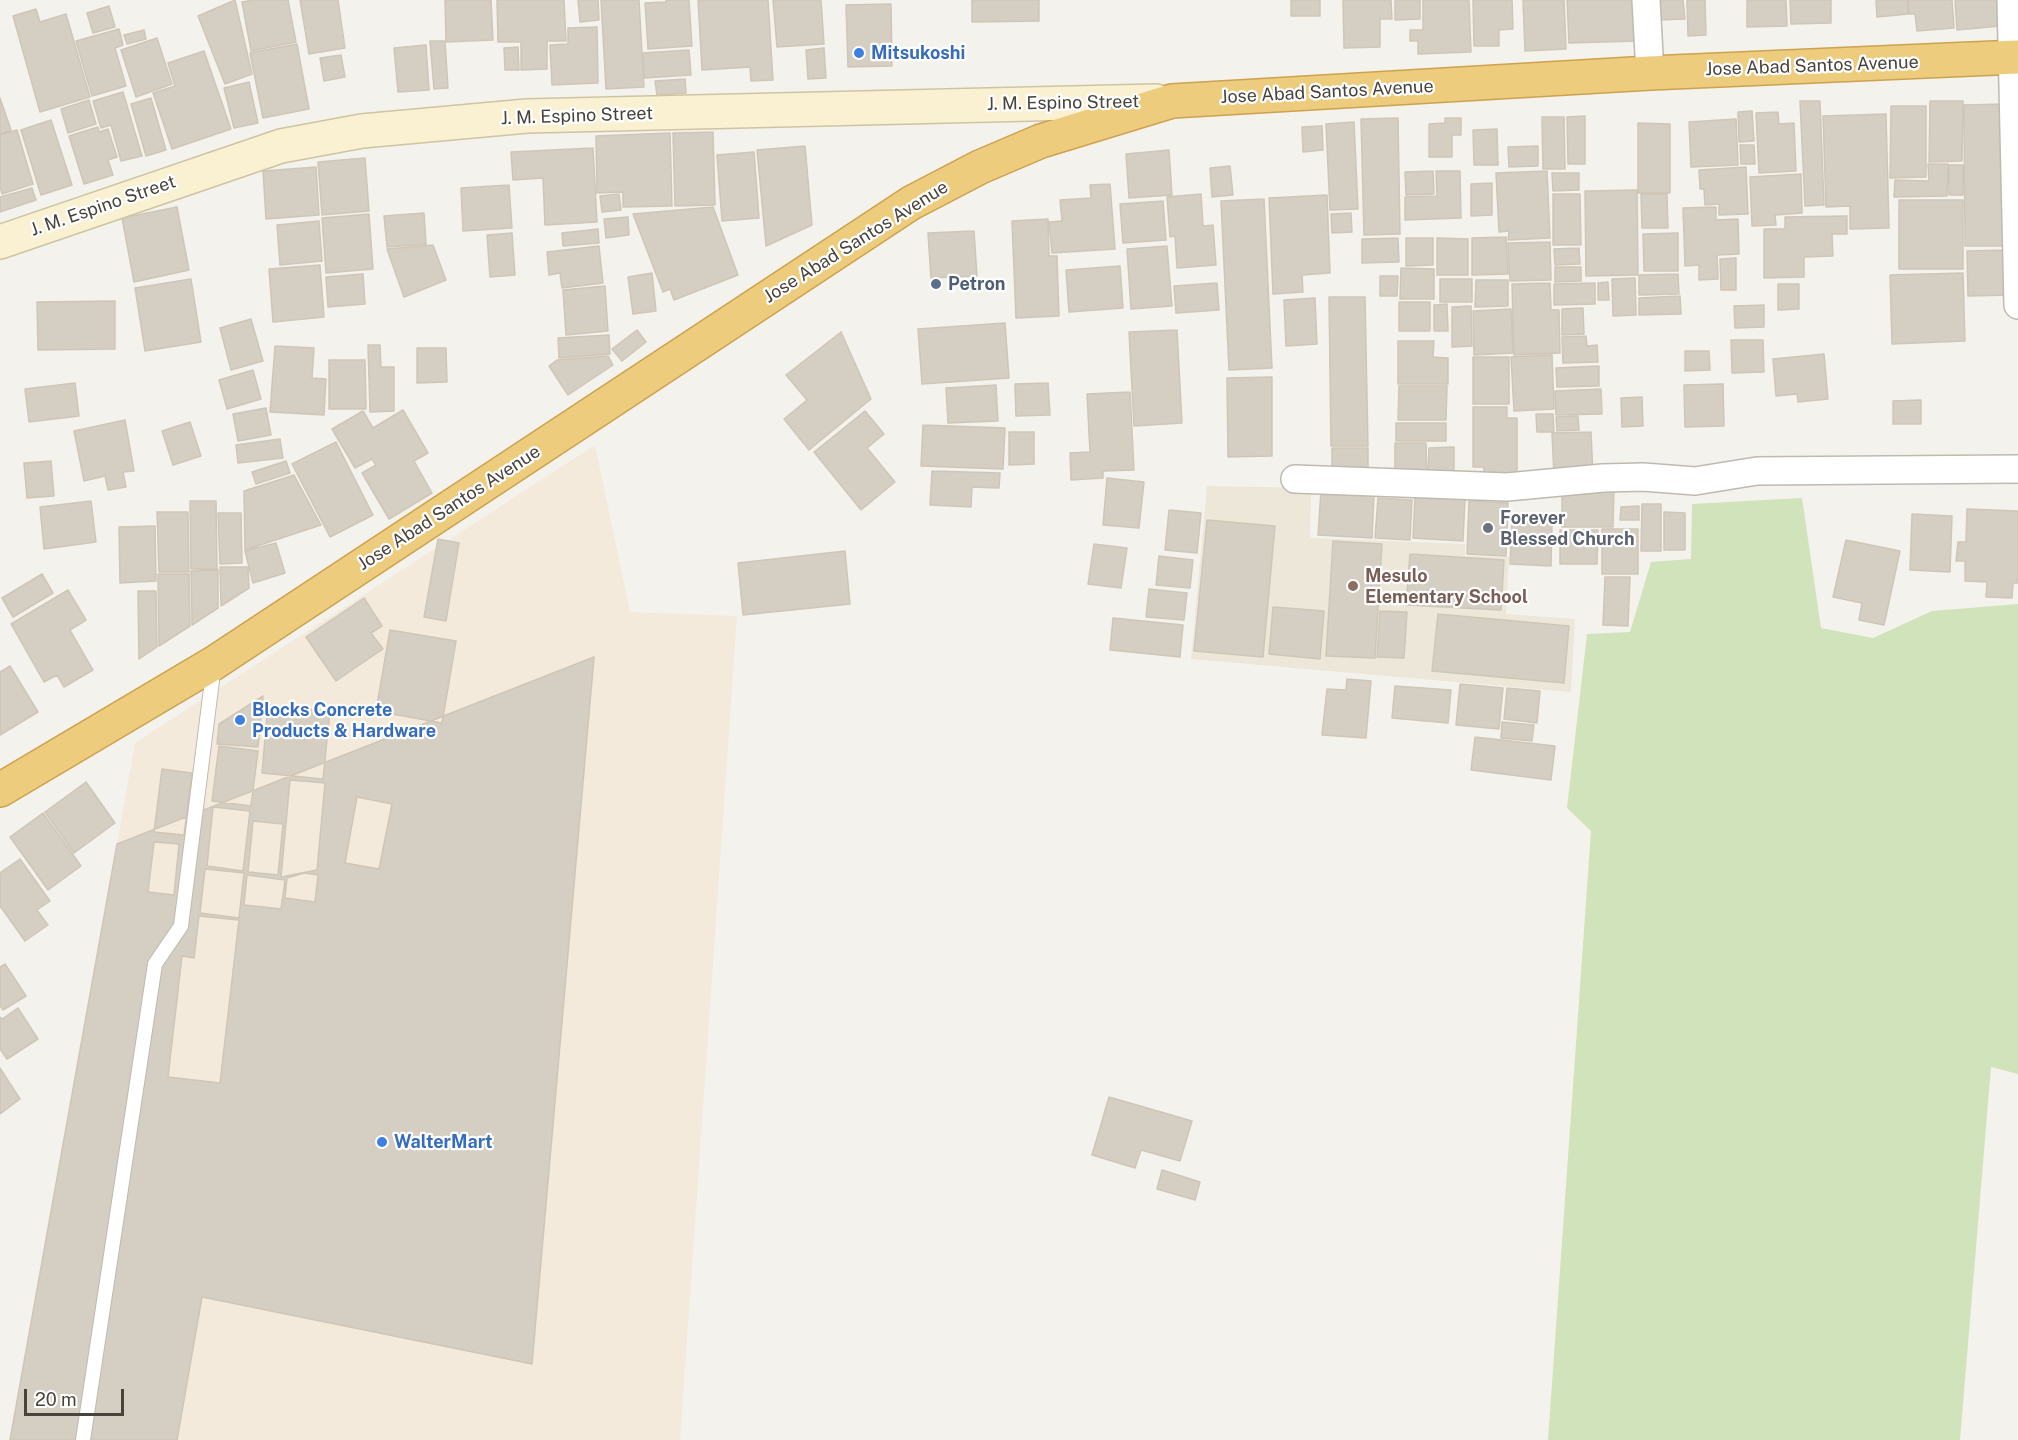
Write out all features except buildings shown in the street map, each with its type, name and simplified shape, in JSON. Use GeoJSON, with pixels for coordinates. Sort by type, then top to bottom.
{"type":"FeatureCollection","features":[{"type":"Feature","properties":{"kind":"highway","name":"Jose Abad Santos Avenue"},"geometry":{"type":"LineString","coordinates":[[0,790],[214,663],[910,204],[980,167],[1041,141],[1172,101],[1650,73],[2016,57]]}},
{"type":"Feature","properties":{"kind":"main road","name":"J. M. Espino Street"},"geometry":{"type":"LineString","coordinates":[[0,242],[281,146],[362,131],[527,116],[1172,101]]}},
{"type":"Feature","properties":{"kind":"street"},"geometry":{"type":"LineString","coordinates":[[1646,0],[1650,73]]}},
{"type":"Feature","properties":{"kind":"street"},"geometry":{"type":"LineString","coordinates":[[2011,0],[2016,57],[2018,305]]}},
{"type":"Feature","properties":{"kind":"street"},"geometry":{"type":"LineString","coordinates":[[1295,479],[1507,487],[1604,478],[1695,481],[1757,471],[2018,469]]}},
{"type":"Feature","properties":{"kind":"lane"},"geometry":{"type":"LineString","coordinates":[[83,1440],[155,964],[180,926],[214,663]]}},
{"type":"Feature","properties":{"kind":"shaded area","name":"WalterMart"},"geometry":{"type":"Polygon","coordinates":[[[595,445],[630,612],[737,616],[680,1440],[10,1440],[135,743],[595,445]]]}},
{"type":"Feature","properties":{"kind":"shaded area","name":"Mesulo Elementary School"},"geometry":{"type":"Polygon","coordinates":[[[1207,486],[1311,488],[1310,538],[1465,544],[1465,556],[1509,557],[1506,614],[1575,619],[1571,692],[1191,659],[1207,486]]]}},
{"type":"Feature","properties":{"kind":"green space"},"geometry":{"type":"Polygon","coordinates":[[[1802,498],[1821,628],[1873,638],[1932,611],[2018,604],[2018,1074],[1991,1067],[1960,1440],[1548,1440],[1591,831],[1567,808],[1587,634],[1630,632],[1651,562],[1691,559],[1692,504],[1802,498]]]}},
{"type":"Feature","properties":{"kind":"place","name":"Mitsukoshi"},"geometry":{"type":"Point","coordinates":[859,53]}},
{"type":"Feature","properties":{"kind":"place","name":"Petron"},"geometry":{"type":"Point","coordinates":[936,284]}},
{"type":"Feature","properties":{"kind":"place","name":"Forever Blessed Church"},"geometry":{"type":"Point","coordinates":[1488,528]}},
{"type":"Feature","properties":{"kind":"place","name":"Mesulo Elementary School"},"geometry":{"type":"Point","coordinates":[1353,586]}},
{"type":"Feature","properties":{"kind":"place","name":"Blocks Concrete Products & Hardware"},"geometry":{"type":"Point","coordinates":[240,720]}},
{"type":"Feature","properties":{"kind":"place","name":"WalterMart"},"geometry":{"type":"Point","coordinates":[382,1142]}}]}
